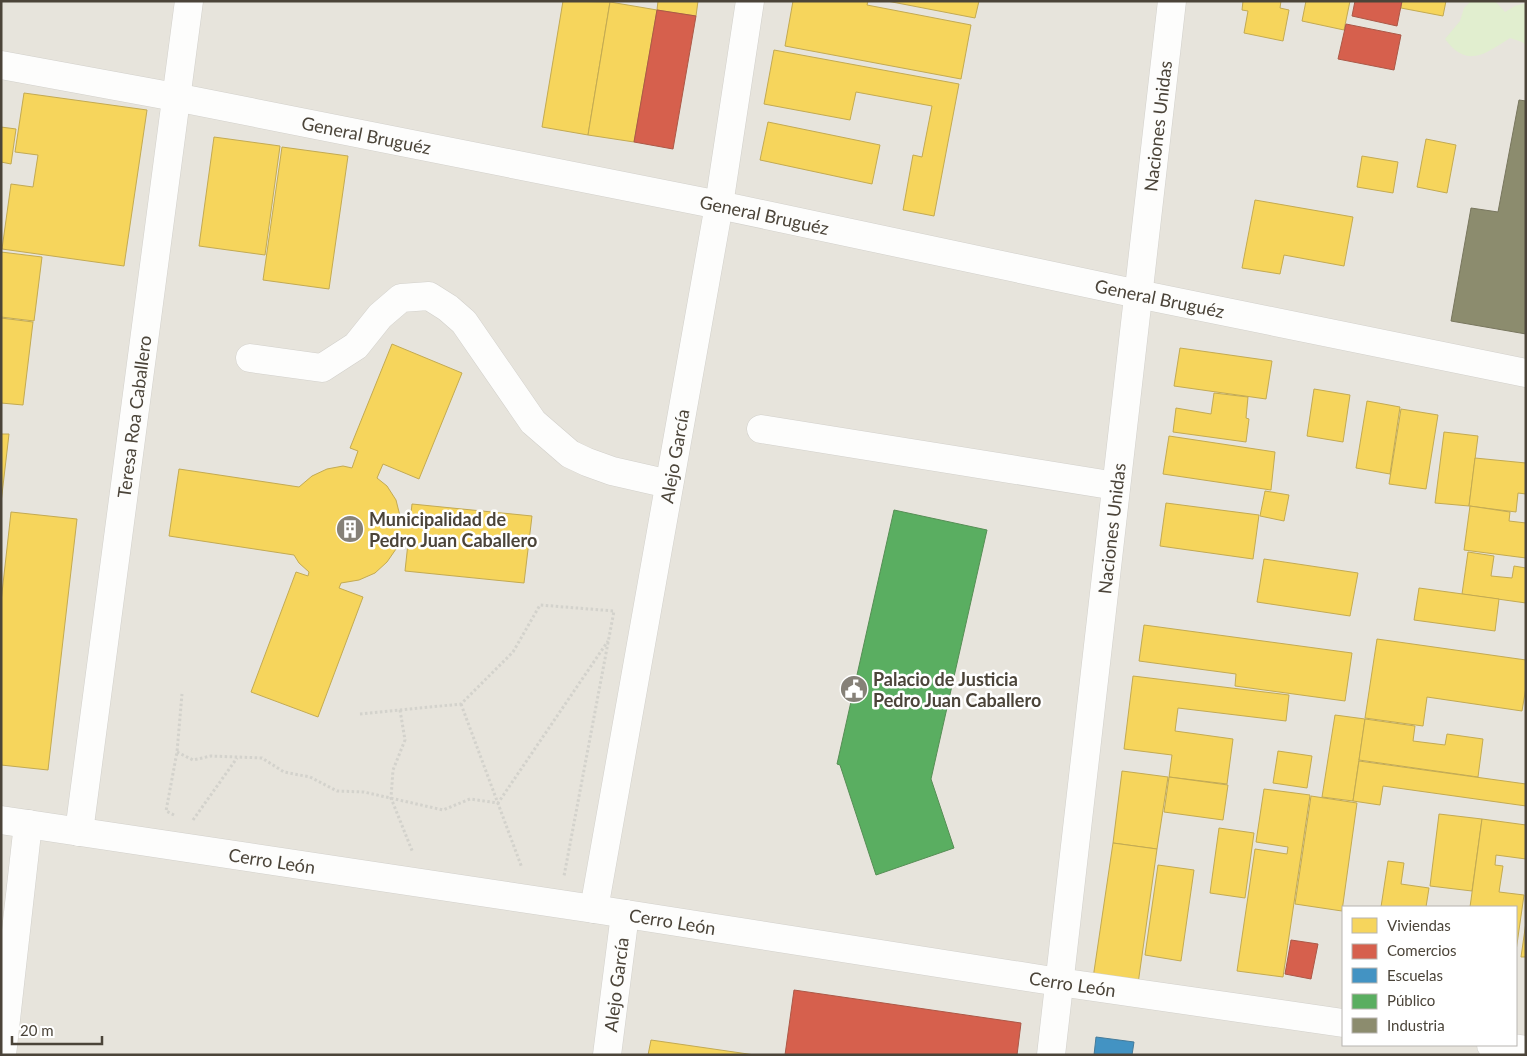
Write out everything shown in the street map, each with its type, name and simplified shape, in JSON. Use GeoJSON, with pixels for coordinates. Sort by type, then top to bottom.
{"type":"FeatureCollection","features":[{"type":"Feature","properties":{"kind":"street","name":"Teresa Roa Caballero"},"geometry":{"type":"LineString","coordinates":[[79,832],[189,1]]}},
{"type":"Feature","properties":{"kind":"street","name":"Alejo García"},"geometry":{"type":"LineString","coordinates":[[594,909],[718,204],[750,1]]}},
{"type":"Feature","properties":{"kind":"street","name":"Naciones Unidas"},"geometry":{"type":"LineString","coordinates":[[1051,1055],[1172,1]]}},
{"type":"Feature","properties":{"kind":"street","name":"General Bruguéz"},"geometry":{"type":"LineString","coordinates":[[1,65],[718,204],[1138,294],[1526,373]]}},
{"type":"Feature","properties":{"kind":"street"},"geometry":{"type":"LineString","coordinates":[[250,358],[322,368],[356,346],[380,316],[401,298],[429,296],[448,308],[464,322],[533,422],[570,454],[612,471],[669,484]]}},
{"type":"Feature","properties":{"kind":"street"},"geometry":{"type":"LineString","coordinates":[[761,430],[1116,486]]}},
{"type":"Feature","properties":{"kind":"street","name":"Cerro León"},"geometry":{"type":"LineString","coordinates":[[1,820],[594,909],[1059,982],[1342,1023]]}},
{"type":"Feature","properties":{"kind":"street"},"geometry":{"type":"LineString","coordinates":[[2,1055],[28,824]]}},
{"type":"Feature","properties":{"kind":"street","name":"Alejo García"},"geometry":{"type":"LineString","coordinates":[[606,1055],[625,914]]}},
{"type":"Feature","properties":{"kind":"street"},"geometry":{"type":"LineString","coordinates":[[1498,1046],[1526,1050]]}},
{"type":"Feature","properties":{"kind":"path"},"geometry":{"type":"LineString","coordinates":[[360,714],[461,704],[513,652],[540,605],[614,611],[564,876],[556,875]]}},
{"type":"Feature","properties":{"kind":"path"},"geometry":{"type":"LineString","coordinates":[[498,803],[609,640]]}},
{"type":"Feature","properties":{"kind":"path"},"geometry":{"type":"LineString","coordinates":[[182,694],[177,752],[166,811],[182,819]]}},
{"type":"Feature","properties":{"kind":"path"},"geometry":{"type":"LineString","coordinates":[[461,704],[522,868]]}},
{"type":"Feature","properties":{"kind":"path"},"geometry":{"type":"LineString","coordinates":[[400,710],[405,740],[393,770],[391,798],[413,853]]}},
{"type":"Feature","properties":{"kind":"path"},"geometry":{"type":"LineString","coordinates":[[177,752],[193,760],[211,756],[262,758],[284,772],[310,777],[337,792],[364,792],[443,810],[470,799],[498,803]]}},
{"type":"Feature","properties":{"kind":"path"},"geometry":{"type":"LineString","coordinates":[[200,824],[191,823],[237,757]]}},
{"type":"Feature","properties":{"kind":"path"},"geometry":{"type":"LineString","coordinates":[[403,852],[422,854]]}},
{"type":"Feature","properties":{"kind":"path"},"geometry":{"type":"LineString","coordinates":[[513,867],[530,870]]}},
{"type":"Feature","properties":{"kind":"shaded area"},"geometry":{"type":"Polygon","coordinates":[[[1,1],[1526,1],[1526,1055],[1,1055],[1,1]]]}},
{"type":"Feature","properties":{"kind":"green space"},"geometry":{"type":"Polygon","coordinates":[[[1471,1],[1495,1],[1505,12],[1515,6],[1526,3],[1526,45],[1510,38],[1476,56],[1461,54],[1453,48],[1445,39],[1460,21],[1464,8],[1471,1]]]}},
{"type":"Feature","properties":{"kind":"building: Viviendas"},"geometry":{"type":"Polygon","coordinates":[[[563,1],[610,2],[588,135],[542,127],[563,1]]]}},
{"type":"Feature","properties":{"kind":"building: Viviendas"},"geometry":{"type":"Polygon","coordinates":[[[658,1],[698,1],[696,16],[657,10],[658,1]]]}},
{"type":"Feature","properties":{"kind":"building: Viviendas"},"geometry":{"type":"Polygon","coordinates":[[[793,1],[868,1],[867,5],[971,25],[961,79],[785,46],[793,1]]]}},
{"type":"Feature","properties":{"kind":"building: Viviendas"},"geometry":{"type":"Polygon","coordinates":[[[887,1],[979,1],[975,18],[887,1]]]}},
{"type":"Feature","properties":{"kind":"building: Viviendas"},"geometry":{"type":"Polygon","coordinates":[[[1243,1],[1281,1],[1280,8],[1289,10],[1283,41],[1244,33],[1248,11],[1242,10],[1243,1]]]}},
{"type":"Feature","properties":{"kind":"building: Viviendas"},"geometry":{"type":"Polygon","coordinates":[[[1306,1],[1350,1],[1344,30],[1302,21],[1306,1]]]}},
{"type":"Feature","properties":{"kind":"building: Viviendas"},"geometry":{"type":"Polygon","coordinates":[[[1402,1],[1446,1],[1443,16],[1401,8],[1402,1]]]}},
{"type":"Feature","properties":{"kind":"building: Viviendas"},"geometry":{"type":"Polygon","coordinates":[[[610,2],[657,10],[634,142],[588,135],[610,2]]]}},
{"type":"Feature","properties":{"kind":"building: Viviendas"},"geometry":{"type":"Polygon","coordinates":[[[774,50],[959,84],[934,216],[903,210],[913,155],[922,157],[932,106],[856,92],[850,120],[764,104],[774,50]]]}},
{"type":"Feature","properties":{"kind":"building: Viviendas"},"geometry":{"type":"Polygon","coordinates":[[[24,93],[147,110],[124,266],[2,249],[11,184],[33,187],[38,155],[15,152],[24,93]]]}},
{"type":"Feature","properties":{"kind":"building: Viviendas"},"geometry":{"type":"Polygon","coordinates":[[[768,122],[880,145],[872,184],[760,160],[768,122]]]}},
{"type":"Feature","properties":{"kind":"building: Viviendas"},"geometry":{"type":"Polygon","coordinates":[[[1,127],[16,129],[11,164],[1,162],[1,127]]]}},
{"type":"Feature","properties":{"kind":"building: Viviendas"},"geometry":{"type":"Polygon","coordinates":[[[214,137],[280,146],[265,255],[199,246],[214,137]]]}},
{"type":"Feature","properties":{"kind":"building: Viviendas"},"geometry":{"type":"Polygon","coordinates":[[[1426,139],[1456,145],[1447,193],[1417,187],[1426,139]]]}},
{"type":"Feature","properties":{"kind":"building: Viviendas"},"geometry":{"type":"Polygon","coordinates":[[[282,147],[348,156],[329,289],[263,280],[282,147]]]}},
{"type":"Feature","properties":{"kind":"building: Viviendas"},"geometry":{"type":"Polygon","coordinates":[[[1362,156],[1398,162],[1393,193],[1357,187],[1362,156]]]}},
{"type":"Feature","properties":{"kind":"building: Viviendas"},"geometry":{"type":"Polygon","coordinates":[[[1255,200],[1353,217],[1344,266],[1284,255],[1280,274],[1242,268],[1255,200]]]}},
{"type":"Feature","properties":{"kind":"building: Viviendas"},"geometry":{"type":"Polygon","coordinates":[[[1,252],[42,257],[34,321],[1,317],[1,252]]]}},
{"type":"Feature","properties":{"kind":"building: Viviendas"},"geometry":{"type":"Polygon","coordinates":[[[1,318],[33,322],[23,405],[1,403],[1,318]]]}},
{"type":"Feature","properties":{"kind":"building: Viviendas","name":"Municipalidad de Pedro Juan Caballero"},"geometry":{"type":"Polygon","coordinates":[[[392,344],[462,373],[419,479],[383,464],[377,478],[387,486],[396,500],[401,522],[410,523],[412,504],[532,516],[524,583],[405,571],[408,543],[398,542],[396,549],[387,562],[375,573],[359,580],[341,583],[339,588],[363,597],[318,717],[251,692],[296,572],[308,576],[309,572],[299,563],[294,555],[169,536],[179,469],[299,487],[312,476],[327,469],[343,466],[352,468],[358,451],[350,448],[392,344]]]}},
{"type":"Feature","properties":{"kind":"building: Viviendas"},"geometry":{"type":"Polygon","coordinates":[[[1180,348],[1272,361],[1266,399],[1174,386],[1180,348]]]}},
{"type":"Feature","properties":{"kind":"building: Viviendas"},"geometry":{"type":"Polygon","coordinates":[[[1314,389],[1350,395],[1343,442],[1307,436],[1314,389]]]}},
{"type":"Feature","properties":{"kind":"building: Viviendas"},"geometry":{"type":"Polygon","coordinates":[[[1214,393],[1248,397],[1246,418],[1249,419],[1246,442],[1173,432],[1176,408],[1211,414],[1214,393]]]}},
{"type":"Feature","properties":{"kind":"building: Viviendas"},"geometry":{"type":"Polygon","coordinates":[[[1367,401],[1400,407],[1390,474],[1356,468],[1367,401]]]}},
{"type":"Feature","properties":{"kind":"building: Viviendas"},"geometry":{"type":"Polygon","coordinates":[[[1401,409],[1438,415],[1426,489],[1389,484],[1401,409]]]}},
{"type":"Feature","properties":{"kind":"building: Viviendas"},"geometry":{"type":"Polygon","coordinates":[[[1444,432],[1478,436],[1469,506],[1435,503],[1444,432]]]}},
{"type":"Feature","properties":{"kind":"building: Viviendas"},"geometry":{"type":"Polygon","coordinates":[[[1,434],[9,434],[1,503],[1,434]]]}},
{"type":"Feature","properties":{"kind":"building: Viviendas"},"geometry":{"type":"Polygon","coordinates":[[[1169,436],[1275,452],[1271,490],[1163,474],[1169,436]]]}},
{"type":"Feature","properties":{"kind":"building: Viviendas"},"geometry":{"type":"Polygon","coordinates":[[[1475,458],[1526,463],[1526,494],[1518,493],[1516,512],[1469,506],[1475,458]]]}},
{"type":"Feature","properties":{"kind":"building: Viviendas"},"geometry":{"type":"Polygon","coordinates":[[[1265,491],[1289,495],[1284,521],[1260,516],[1265,491]]]}},
{"type":"Feature","properties":{"kind":"building: Viviendas"},"geometry":{"type":"Polygon","coordinates":[[[1166,503],[1259,515],[1253,559],[1160,546],[1166,503]]]}},
{"type":"Feature","properties":{"kind":"building: Viviendas"},"geometry":{"type":"Polygon","coordinates":[[[1470,506],[1510,512],[1509,521],[1526,523],[1526,558],[1464,550],[1470,506]]]}},
{"type":"Feature","properties":{"kind":"building: Viviendas"},"geometry":{"type":"Polygon","coordinates":[[[11,512],[77,519],[48,770],[1,765],[1,602],[11,512]]]}},
{"type":"Feature","properties":{"kind":"building: Viviendas"},"geometry":{"type":"Polygon","coordinates":[[[1468,552],[1494,556],[1491,576],[1512,578],[1514,566],[1526,568],[1526,603],[1462,594],[1468,552]]]}},
{"type":"Feature","properties":{"kind":"building: Viviendas"},"geometry":{"type":"Polygon","coordinates":[[[1264,559],[1358,573],[1350,616],[1257,602],[1264,559]]]}},
{"type":"Feature","properties":{"kind":"building: Viviendas"},"geometry":{"type":"Polygon","coordinates":[[[1419,588],[1499,599],[1495,631],[1414,620],[1419,588]]]}},
{"type":"Feature","properties":{"kind":"building: Viviendas"},"geometry":{"type":"Polygon","coordinates":[[[1144,625],[1352,653],[1345,701],[1235,686],[1236,674],[1139,661],[1144,625]]]}},
{"type":"Feature","properties":{"kind":"building: Viviendas"},"geometry":{"type":"Polygon","coordinates":[[[1377,639],[1526,660],[1526,687],[1522,711],[1427,697],[1423,726],[1365,718],[1377,639]]]}},
{"type":"Feature","properties":{"kind":"building: Viviendas"},"geometry":{"type":"Polygon","coordinates":[[[1133,676],[1289,695],[1286,721],[1178,708],[1175,731],[1233,739],[1227,784],[1169,777],[1172,755],[1124,749],[1133,676]]]}},
{"type":"Feature","properties":{"kind":"building: Viviendas"},"geometry":{"type":"Polygon","coordinates":[[[1335,715],[1365,719],[1353,801],[1322,797],[1335,715]]]}},
{"type":"Feature","properties":{"kind":"building: Viviendas"},"geometry":{"type":"Polygon","coordinates":[[[1365,719],[1415,726],[1413,741],[1445,745],[1447,734],[1483,739],[1478,777],[1359,760],[1365,719]]]}},
{"type":"Feature","properties":{"kind":"building: Viviendas"},"geometry":{"type":"Polygon","coordinates":[[[1278,751],[1312,756],[1307,788],[1273,783],[1278,751]]]}},
{"type":"Feature","properties":{"kind":"building: Viviendas"},"geometry":{"type":"Polygon","coordinates":[[[1359,761],[1526,784],[1526,806],[1383,786],[1380,805],[1353,801],[1359,761]]]}},
{"type":"Feature","properties":{"kind":"building: Viviendas"},"geometry":{"type":"Polygon","coordinates":[[[1122,771],[1168,777],[1157,849],[1113,843],[1122,771]]]}},
{"type":"Feature","properties":{"kind":"building: Viviendas"},"geometry":{"type":"Polygon","coordinates":[[[1169,777],[1228,785],[1223,820],[1164,812],[1169,777]]]}},
{"type":"Feature","properties":{"kind":"building: Viviendas"},"geometry":{"type":"Polygon","coordinates":[[[1264,789],[1310,795],[1283,977],[1237,971],[1255,849],[1287,854],[1288,847],[1256,842],[1264,789]]]}},
{"type":"Feature","properties":{"kind":"building: Viviendas"},"geometry":{"type":"Polygon","coordinates":[[[1311,796],[1357,803],[1342,911],[1295,904],[1311,796]]]}},
{"type":"Feature","properties":{"kind":"building: Viviendas"},"geometry":{"type":"Polygon","coordinates":[[[1439,814],[1482,819],[1472,891],[1430,886],[1439,814]]]}},
{"type":"Feature","properties":{"kind":"building: Viviendas"},"geometry":{"type":"Polygon","coordinates":[[[1482,819],[1526,825],[1526,859],[1496,855],[1495,865],[1503,866],[1499,892],[1524,895],[1517,944],[1517,906],[1470,906],[1482,819]]]}},
{"type":"Feature","properties":{"kind":"building: Viviendas"},"geometry":{"type":"Polygon","coordinates":[[[1219,828],[1254,833],[1245,898],[1210,893],[1219,828]]]}},
{"type":"Feature","properties":{"kind":"building: Viviendas"},"geometry":{"type":"Polygon","coordinates":[[[1113,843],[1157,849],[1137,991],[1092,985],[1113,843]]]}},
{"type":"Feature","properties":{"kind":"building: Viviendas"},"geometry":{"type":"Polygon","coordinates":[[[1388,861],[1404,863],[1401,884],[1429,888],[1426,906],[1381,906],[1388,861]]]}},
{"type":"Feature","properties":{"kind":"building: Viviendas"},"geometry":{"type":"Polygon","coordinates":[[[1158,865],[1194,870],[1181,961],[1145,955],[1158,865]]]}},
{"type":"Feature","properties":{"kind":"building: Viviendas"},"geometry":{"type":"Polygon","coordinates":[[[1526,922],[1526,957],[1521,957],[1526,922]]]}},
{"type":"Feature","properties":{"kind":"building: Viviendas"},"geometry":{"type":"Polygon","coordinates":[[[651,1040],[755,1055],[648,1055],[651,1040]]]}},
{"type":"Feature","properties":{"kind":"building: Comercios"},"geometry":{"type":"Polygon","coordinates":[[[1355,1],[1402,1],[1397,26],[1352,16],[1355,1]]]}},
{"type":"Feature","properties":{"kind":"building: Comercios"},"geometry":{"type":"Polygon","coordinates":[[[657,10],[696,16],[673,149],[634,142],[657,10]]]}},
{"type":"Feature","properties":{"kind":"building: Comercios"},"geometry":{"type":"Polygon","coordinates":[[[1346,24],[1401,35],[1394,70],[1338,59],[1346,24]]]}},
{"type":"Feature","properties":{"kind":"building: Comercios"},"geometry":{"type":"Polygon","coordinates":[[[1291,940],[1318,944],[1311,979],[1285,974],[1291,940]]]}},
{"type":"Feature","properties":{"kind":"building: Comercios"},"geometry":{"type":"Polygon","coordinates":[[[794,990],[1021,1023],[1017,1055],[785,1055],[794,990]]]}},
{"type":"Feature","properties":{"kind":"building: Escuelas"},"geometry":{"type":"Polygon","coordinates":[[[1096,1037],[1134,1042],[1132,1055],[1094,1055],[1096,1037]]]}},
{"type":"Feature","properties":{"kind":"building: Público"},"geometry":{"type":"Polygon","coordinates":[[[894,510],[987,530],[931,779],[954,848],[876,875],[840,765],[837,764],[894,510]]]}},
{"type":"Feature","properties":{"kind":"building: Industria"},"geometry":{"type":"Polygon","coordinates":[[[1519,100],[1526,101],[1526,334],[1451,321],[1471,208],[1498,212],[1519,100]]]}},
{"type":"Feature","properties":{"kind":"place","name":"Municipalidad de Pedro Juan Caballero"},"geometry":{"type":"Point","coordinates":[350,529]}},
{"type":"Feature","properties":{"kind":"place","name":"Palacio de Justicia Pedro Juan Caballero"},"geometry":{"type":"Point","coordinates":[854,689]}}]}
